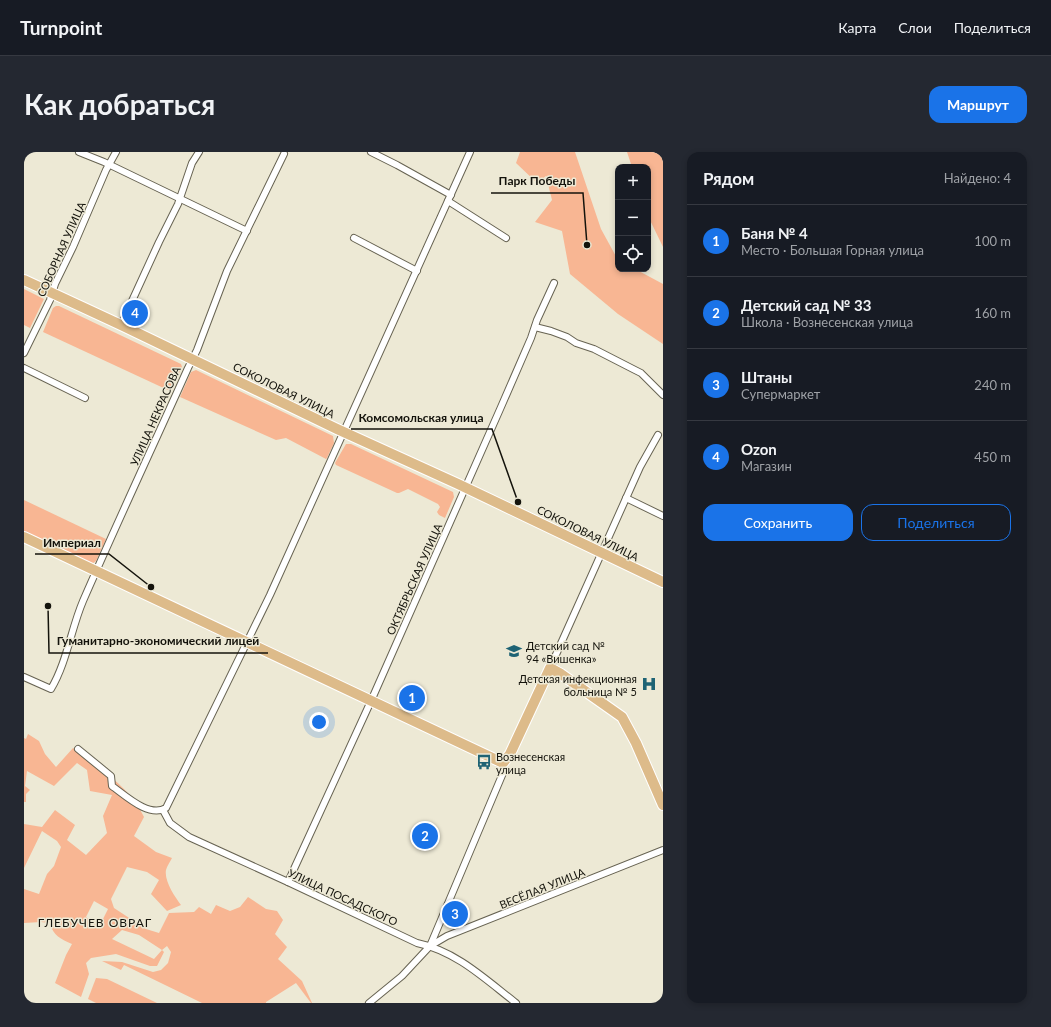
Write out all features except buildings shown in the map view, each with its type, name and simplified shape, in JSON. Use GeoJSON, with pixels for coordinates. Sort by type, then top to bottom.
{"type":"FeatureCollection","features":[{"type":"Feature","properties":{"kind":"main road","name":"СОКОЛОВАЯ УЛИЦА"},"geometry":{"type":"LineString","coordinates":[[24,280],[663,582]]}},
{"type":"Feature","properties":{"kind":"main road"},"geometry":{"type":"LineString","coordinates":[[24,537],[503,764],[510,754],[550,668],[567,678],[622,717],[636,743],[663,805]]}},
{"type":"Feature","properties":{"kind":"street"},"geometry":{"type":"LineString","coordinates":[[79,152],[109,164],[246,231]]}},
{"type":"Feature","properties":{"kind":"street","name":"СОБОРНАЯ УЛИЦА"},"geometry":{"type":"LineString","coordinates":[[24,353],[52,294],[55,284],[73,247],[109,164],[116,152]]}},
{"type":"Feature","properties":{"kind":"street"},"geometry":{"type":"LineString","coordinates":[[121,325],[159,242],[181,199],[192,163],[199,152]]}},
{"type":"Feature","properties":{"kind":"street"},"geometry":{"type":"LineString","coordinates":[[370,152],[397,165],[450,198],[506,238]]}},
{"type":"Feature","properties":{"kind":"street"},"geometry":{"type":"LineString","coordinates":[[78,749],[111,776],[112,786],[148,810],[158,812],[164,809],[248,642],[417,272],[470,152]]}},
{"type":"Feature","properties":{"kind":"street","name":"УЛИЦА НЕКРАСОВА"},"geometry":{"type":"LineString","coordinates":[[24,677],[51,689],[58,676],[77,615],[96,571],[197,350],[227,271],[284,154]]}},
{"type":"Feature","properties":{"kind":"street"},"geometry":{"type":"LineString","coordinates":[[354,238],[417,272]]}},
{"type":"Feature","properties":{"kind":"street","name":"ОКТЯБРЬСКАЯ УЛИЦА"},"geometry":{"type":"LineString","coordinates":[[288,882],[371,701],[554,283]]}},
{"type":"Feature","properties":{"kind":"street"},"geometry":{"type":"LineString","coordinates":[[535,327],[567,337],[576,343],[594,349],[641,373],[663,395]]}},
{"type":"Feature","properties":{"kind":"street"},"geometry":{"type":"LineString","coordinates":[[24,368],[85,398]]}},
{"type":"Feature","properties":{"kind":"street"},"geometry":{"type":"LineString","coordinates":[[550,668],[640,467],[658,435]]}},
{"type":"Feature","properties":{"kind":"street"},"geometry":{"type":"LineString","coordinates":[[626,498],[663,516]]}},
{"type":"Feature","properties":{"kind":"street"},"geometry":{"type":"LineString","coordinates":[[369,1003],[402,976],[430,946],[503,773],[503,764]]}},
{"type":"Feature","properties":{"kind":"street","name":"УЛИЦА ПОСАДСКОГО"},"geometry":{"type":"LineString","coordinates":[[164,809],[170,823],[189,837],[417,943],[440,949],[462,961],[516,1003]]}},
{"type":"Feature","properties":{"kind":"street","name":"ВЕСЁЛАЯ УЛИЦА"},"geometry":{"type":"LineString","coordinates":[[430,946],[447,936],[663,850]]}},
{"type":"Feature","properties":{"kind":"shaded area"},"geometry":{"type":"Polygon","coordinates":[[[520,152],[575,152],[601,229],[615,255],[615,272],[641,272],[663,284],[663,344],[618,314],[570,274],[562,231],[535,222],[552,200],[546,176],[537,183],[516,163],[520,152]]]}},
{"type":"Feature","properties":{"kind":"shaded area"},"geometry":{"type":"Polygon","coordinates":[[[627,152],[663,152],[663,247],[651,222],[651,164],[631,164],[627,152]]]}},
{"type":"Feature","properties":{"kind":"shaded area"},"geometry":{"type":"Polygon","coordinates":[[[24,289],[44,299],[30,328],[24,325],[24,289]]]}},
{"type":"Feature","properties":{"kind":"shaded area"},"geometry":{"type":"Polygon","coordinates":[[[59,306],[181,364],[182,367],[170,391],[43,332],[53,308],[59,306]]]}},
{"type":"Feature","properties":{"kind":"shaded area"},"geometry":{"type":"Polygon","coordinates":[[[196,370],[333,436],[334,443],[327,458],[326,459],[286,438],[276,440],[180,397],[191,372],[196,370]]]}},
{"type":"Feature","properties":{"kind":"shaded area"},"geometry":{"type":"Polygon","coordinates":[[[346,444],[351,444],[453,492],[454,497],[445,518],[437,512],[440,507],[438,504],[408,489],[397,493],[336,465],[335,463],[346,444]]]}},
{"type":"Feature","properties":{"kind":"shaded area"},"geometry":{"type":"Polygon","coordinates":[[[24,500],[106,539],[96,561],[92,564],[24,532],[24,500]]]}},
{"type":"Feature","properties":{"kind":"shaded area"},"geometry":{"type":"Polygon","coordinates":[[[28,734],[39,741],[45,754],[56,767],[73,748],[113,779],[131,796],[144,817],[134,836],[156,852],[172,858],[166,870],[166,874],[170,889],[181,905],[167,911],[151,894],[159,880],[147,872],[127,867],[111,899],[114,908],[146,929],[159,933],[169,913],[194,912],[199,907],[211,914],[216,905],[230,911],[240,907],[248,897],[266,909],[277,911],[283,920],[275,934],[287,947],[278,959],[302,981],[312,1003],[296,983],[266,1003],[202,1003],[124,965],[121,970],[102,961],[122,962],[153,972],[161,970],[168,963],[171,952],[167,946],[162,950],[164,952],[157,966],[150,966],[116,954],[91,958],[86,963],[89,974],[81,997],[55,983],[72,944],[61,939],[55,934],[50,923],[24,923],[24,889],[39,894],[47,874],[54,866],[61,847],[57,841],[42,831],[24,868],[24,824],[42,827],[55,810],[75,825],[67,840],[86,855],[107,833],[103,816],[112,795],[90,791],[87,770],[77,763],[54,786],[27,771],[25,786],[30,790],[26,794],[26,802],[24,802],[24,738],[26,739],[28,734]],[[94,901],[86,917],[99,927],[108,909],[94,901]],[[122,930],[112,939],[154,959],[162,950],[139,935],[122,930]]]}},
{"type":"Feature","properties":{"kind":"shaded area"},"geometry":{"type":"Polygon","coordinates":[[[96,978],[107,979],[157,1003],[96,1003],[88,999],[96,978]]]}},
{"type":"Feature","properties":{"kind":"place","name":"Парк Победы"},"geometry":{"type":"Point","coordinates":[587,245]}},
{"type":"Feature","properties":{"kind":"place","name":"Ozon"},"geometry":{"type":"Point","coordinates":[135,313]}},
{"type":"Feature","properties":{"kind":"place","name":"Комсомольская улица"},"geometry":{"type":"Point","coordinates":[518,502]}},
{"type":"Feature","properties":{"kind":"place","name":"Империал"},"geometry":{"type":"Point","coordinates":[151,587]}},
{"type":"Feature","properties":{"kind":"place","name":"Гуманитарно-экономический лицей"},"geometry":{"type":"Point","coordinates":[48,606]}},
{"type":"Feature","properties":{"kind":"place","name":"Детский сад № 94 «Вишенка»"},"geometry":{"type":"Point","coordinates":[514,651]}},
{"type":"Feature","properties":{"kind":"place","name":"Детская инфекционная больница № 5"},"geometry":{"type":"Point","coordinates":[649,684]}},
{"type":"Feature","properties":{"kind":"place","name":"Баня № 4"},"geometry":{"type":"Point","coordinates":[412,698]}},
{"type":"Feature","properties":{"kind":"place","name":"Вознесенская улица"},"geometry":{"type":"Point","coordinates":[484,762]}},
{"type":"Feature","properties":{"kind":"place","name":"Детский сад № 33"},"geometry":{"type":"Point","coordinates":[425,836]}},
{"type":"Feature","properties":{"kind":"place","name":"Штаны"},"geometry":{"type":"Point","coordinates":[455,914]}},
{"type":"Feature","properties":{"kind":"district","name":"ГЛЕБУЧЕВ ОВРАГ"},"geometry":{"type":"Point","coordinates":[95,922]}}]}
